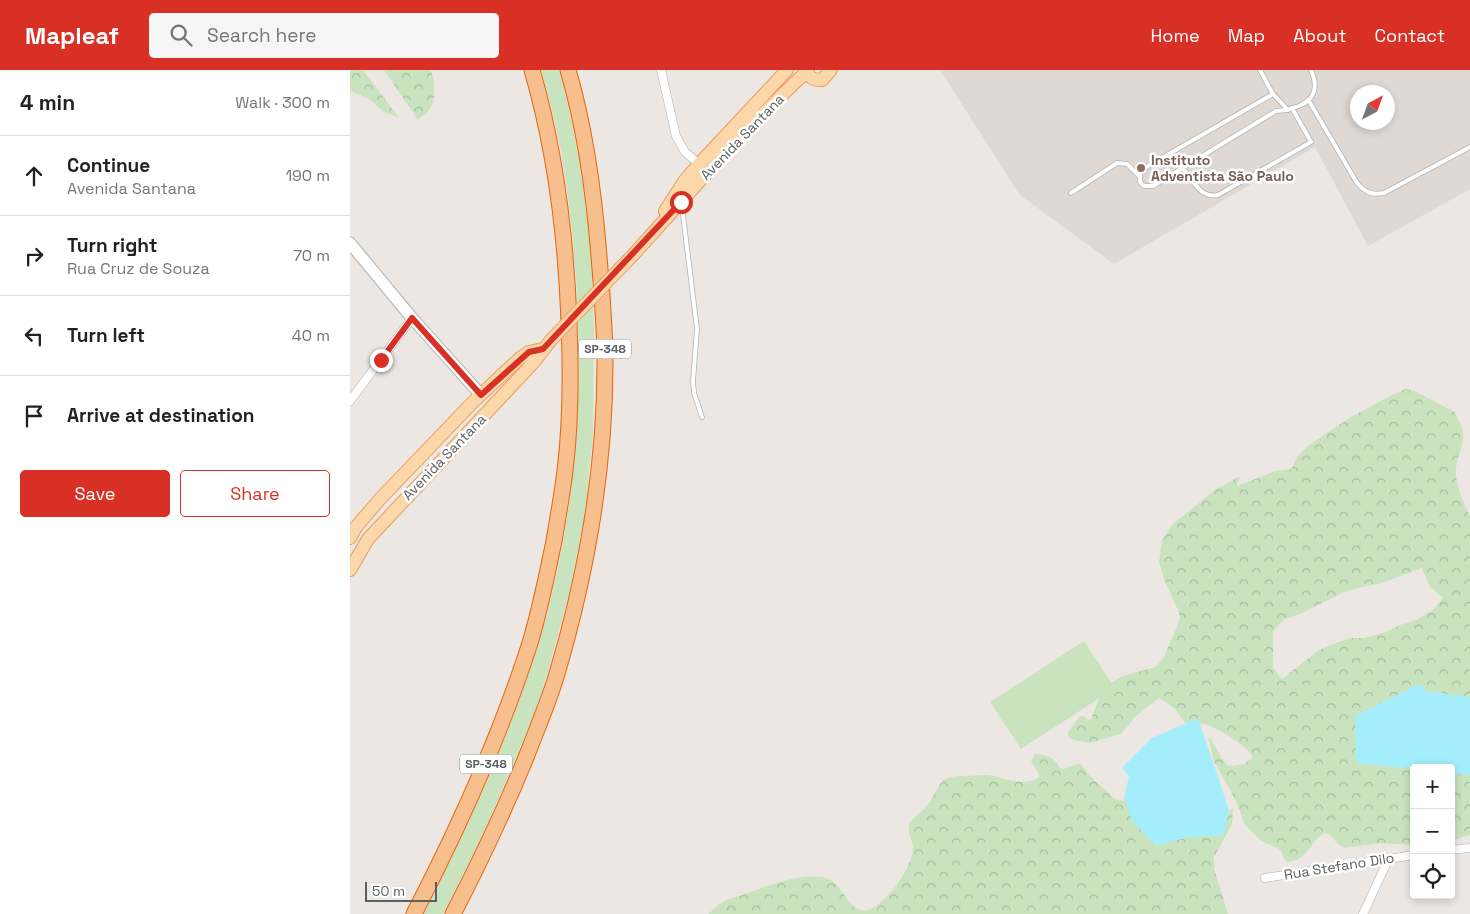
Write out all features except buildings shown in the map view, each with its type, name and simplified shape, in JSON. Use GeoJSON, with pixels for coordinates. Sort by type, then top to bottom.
{"type":"FeatureCollection","features":[{"type":"Feature","properties":{"kind":"highway","name":"SP-348"},"geometry":{"type":"LineString","coordinates":[[414,914],[471,798],[504,719],[540,606],[565,471],[570,386],[567,267],[553,154],[543,107],[532,70]]}},
{"type":"Feature","properties":{"kind":"highway","name":"SP-348"},"geometry":{"type":"LineString","coordinates":[[453,914],[493,834],[540,724],[556,678],[582,577],[598,481],[605,367],[604,323],[596,216],[588,156],[568,70]]}},
{"type":"Feature","properties":{"kind":"main road","name":"Avenida Santana"},"geometry":{"type":"LineString","coordinates":[[657,227],[685,180],[788,70]]}},
{"type":"Feature","properties":{"kind":"main road","name":"Avenida Santana"},"geometry":{"type":"LineString","coordinates":[[350,570],[368,539],[633,255],[744,132],[807,70]]}},
{"type":"Feature","properties":{"kind":"main road"},"geometry":{"type":"LineString","coordinates":[[807,70],[809,76],[815,80],[822,80],[831,70]]}},
{"type":"Feature","properties":{"kind":"main road","name":"Avenida Santana"},"geometry":{"type":"LineString","coordinates":[[350,538],[356,527],[380,500],[481,395],[524,356],[547,345]]}},
{"type":"Feature","properties":{"kind":"street"},"geometry":{"type":"LineString","coordinates":[[661,70],[676,136],[685,152],[699,164]]}},
{"type":"Feature","properties":{"kind":"street"},"geometry":{"type":"LineString","coordinates":[[350,243],[412,318],[481,395]]}},
{"type":"Feature","properties":{"kind":"street"},"geometry":{"type":"LineString","coordinates":[[350,401],[412,318]]}},
{"type":"Feature","properties":{"kind":"street"},"geometry":{"type":"LineString","coordinates":[[1455,850],[1470,848]]}},
{"type":"Feature","properties":{"kind":"street","name":"Rua Stefano Dilo"},"geometry":{"type":"LineString","coordinates":[[1265,878],[1410,855]]}},
{"type":"Feature","properties":{"kind":"street"},"geometry":{"type":"LineString","coordinates":[[1363,914],[1389,858]]}},
{"type":"Feature","properties":{"kind":"lane"},"geometry":{"type":"LineString","coordinates":[[1183,168],[1206,195],[1218,195],[1311,142],[1290,109],[1272,94],[1260,70]]}},
{"type":"Feature","properties":{"kind":"lane"},"geometry":{"type":"LineString","coordinates":[[1071,193],[1117,163],[1127,164],[1139,176],[1142,184],[1150,187],[1276,111],[1290,109],[1309,101],[1315,89],[1311,70]]}},
{"type":"Feature","properties":{"kind":"lane"},"geometry":{"type":"LineString","coordinates":[[1139,176],[1148,166],[1272,94]]}},
{"type":"Feature","properties":{"kind":"lane"},"geometry":{"type":"LineString","coordinates":[[1309,101],[1357,184],[1367,193],[1384,193],[1470,147]]}},
{"type":"Feature","properties":{"kind":"lane"},"geometry":{"type":"LineString","coordinates":[[681,202],[697,329],[693,381],[694,393],[702,417]]}},
{"type":"Feature","properties":{"kind":"shaded area","name":"Instituto Adventista São Paulo"},"geometry":{"type":"Polygon","coordinates":[[[940,70],[1470,70],[1470,189],[1368,246],[1315,147],[1114,264],[1020,195],[940,70]]]}},
{"type":"Feature","properties":{"kind":"green space"},"geometry":{"type":"Polygon","coordinates":[[[350,70],[363,70],[399,118],[384,112],[369,99],[350,91],[350,70]]]}},
{"type":"Feature","properties":{"kind":"green space"},"geometry":{"type":"Polygon","coordinates":[[[384,70],[430,70],[434,84],[432,105],[418,120],[384,70]]]}},
{"type":"Feature","properties":{"kind":"green space"},"geometry":{"type":"Polygon","coordinates":[[[541,70],[559,70],[577,147],[591,250],[594,327],[593,434],[585,514],[570,590],[534,715],[481,840],[443,914],[423,914],[471,816],[514,717],[537,648],[553,590],[565,530],[578,410],[577,288],[572,228],[562,156],[541,70]]]}},
{"type":"Feature","properties":{"kind":"green space"},"geometry":{"type":"Polygon","coordinates":[[[1406,389],[1414,391],[1455,412],[1460,422],[1463,441],[1457,461],[1456,479],[1470,516],[1470,697],[1429,692],[1356,763],[1410,769],[1410,845],[1380,843],[1345,848],[1325,833],[1300,858],[1287,862],[1281,850],[1260,840],[1245,825],[1236,801],[1214,761],[1208,737],[1222,759],[1229,766],[1242,764],[1253,757],[1239,743],[1225,734],[1204,724],[1187,725],[1174,708],[1159,698],[1136,716],[1121,734],[1090,743],[1074,740],[1068,736],[1068,732],[1080,716],[1084,716],[1088,720],[1091,719],[1100,696],[1112,682],[1123,676],[1155,667],[1163,659],[1180,619],[1159,562],[1162,540],[1173,524],[1215,490],[1238,477],[1240,478],[1238,486],[1275,471],[1291,469],[1298,456],[1309,445],[1351,417],[1406,389]],[[1422,568],[1379,584],[1344,592],[1300,614],[1284,619],[1273,632],[1273,667],[1282,679],[1319,650],[1349,638],[1365,638],[1386,632],[1416,620],[1432,611],[1443,598],[1430,587],[1422,568]]]}},
{"type":"Feature","properties":{"kind":"green space"},"geometry":{"type":"Polygon","coordinates":[[[1084,641],[1115,688],[1021,749],[990,702],[1084,641]]]}},
{"type":"Feature","properties":{"kind":"green space"},"geometry":{"type":"Polygon","coordinates":[[[1035,754],[1050,757],[1060,768],[1064,769],[1080,763],[1090,776],[1115,799],[1222,822],[1233,808],[1232,824],[1214,857],[1214,869],[1228,914],[708,914],[729,899],[777,883],[809,877],[829,879],[839,887],[856,908],[868,910],[883,901],[903,875],[912,856],[913,848],[909,825],[927,806],[943,781],[954,777],[988,775],[1027,782],[1039,777],[1031,762],[1035,754]]]}},
{"type":"Feature","properties":{"kind":"green space"},"geometry":{"type":"Polygon","coordinates":[[[1455,773],[1470,775],[1470,835],[1455,839],[1455,773]]]}},
{"type":"Feature","properties":{"kind":"water"},"geometry":{"type":"Polygon","coordinates":[[[1419,684],[1429,692],[1470,697],[1470,775],[1455,773],[1455,764],[1410,764],[1410,769],[1356,763],[1355,716],[1419,684]]]}},
{"type":"Feature","properties":{"kind":"water"},"geometry":{"type":"Polygon","coordinates":[[[1198,718],[1229,810],[1224,835],[1185,838],[1156,846],[1132,821],[1124,798],[1129,776],[1122,768],[1152,738],[1198,718]]]}},
{"type":"Feature","properties":{"kind":"place","name":"Instituto Adventista São Paulo"},"geometry":{"type":"Point","coordinates":[1141,168]}},
{"type":"Feature","properties":{"kind":"route"},"geometry":{"type":"LineString","coordinates":[[381,360],[412,318],[481,395],[529,352],[543,349],[681,202]]}}]}
